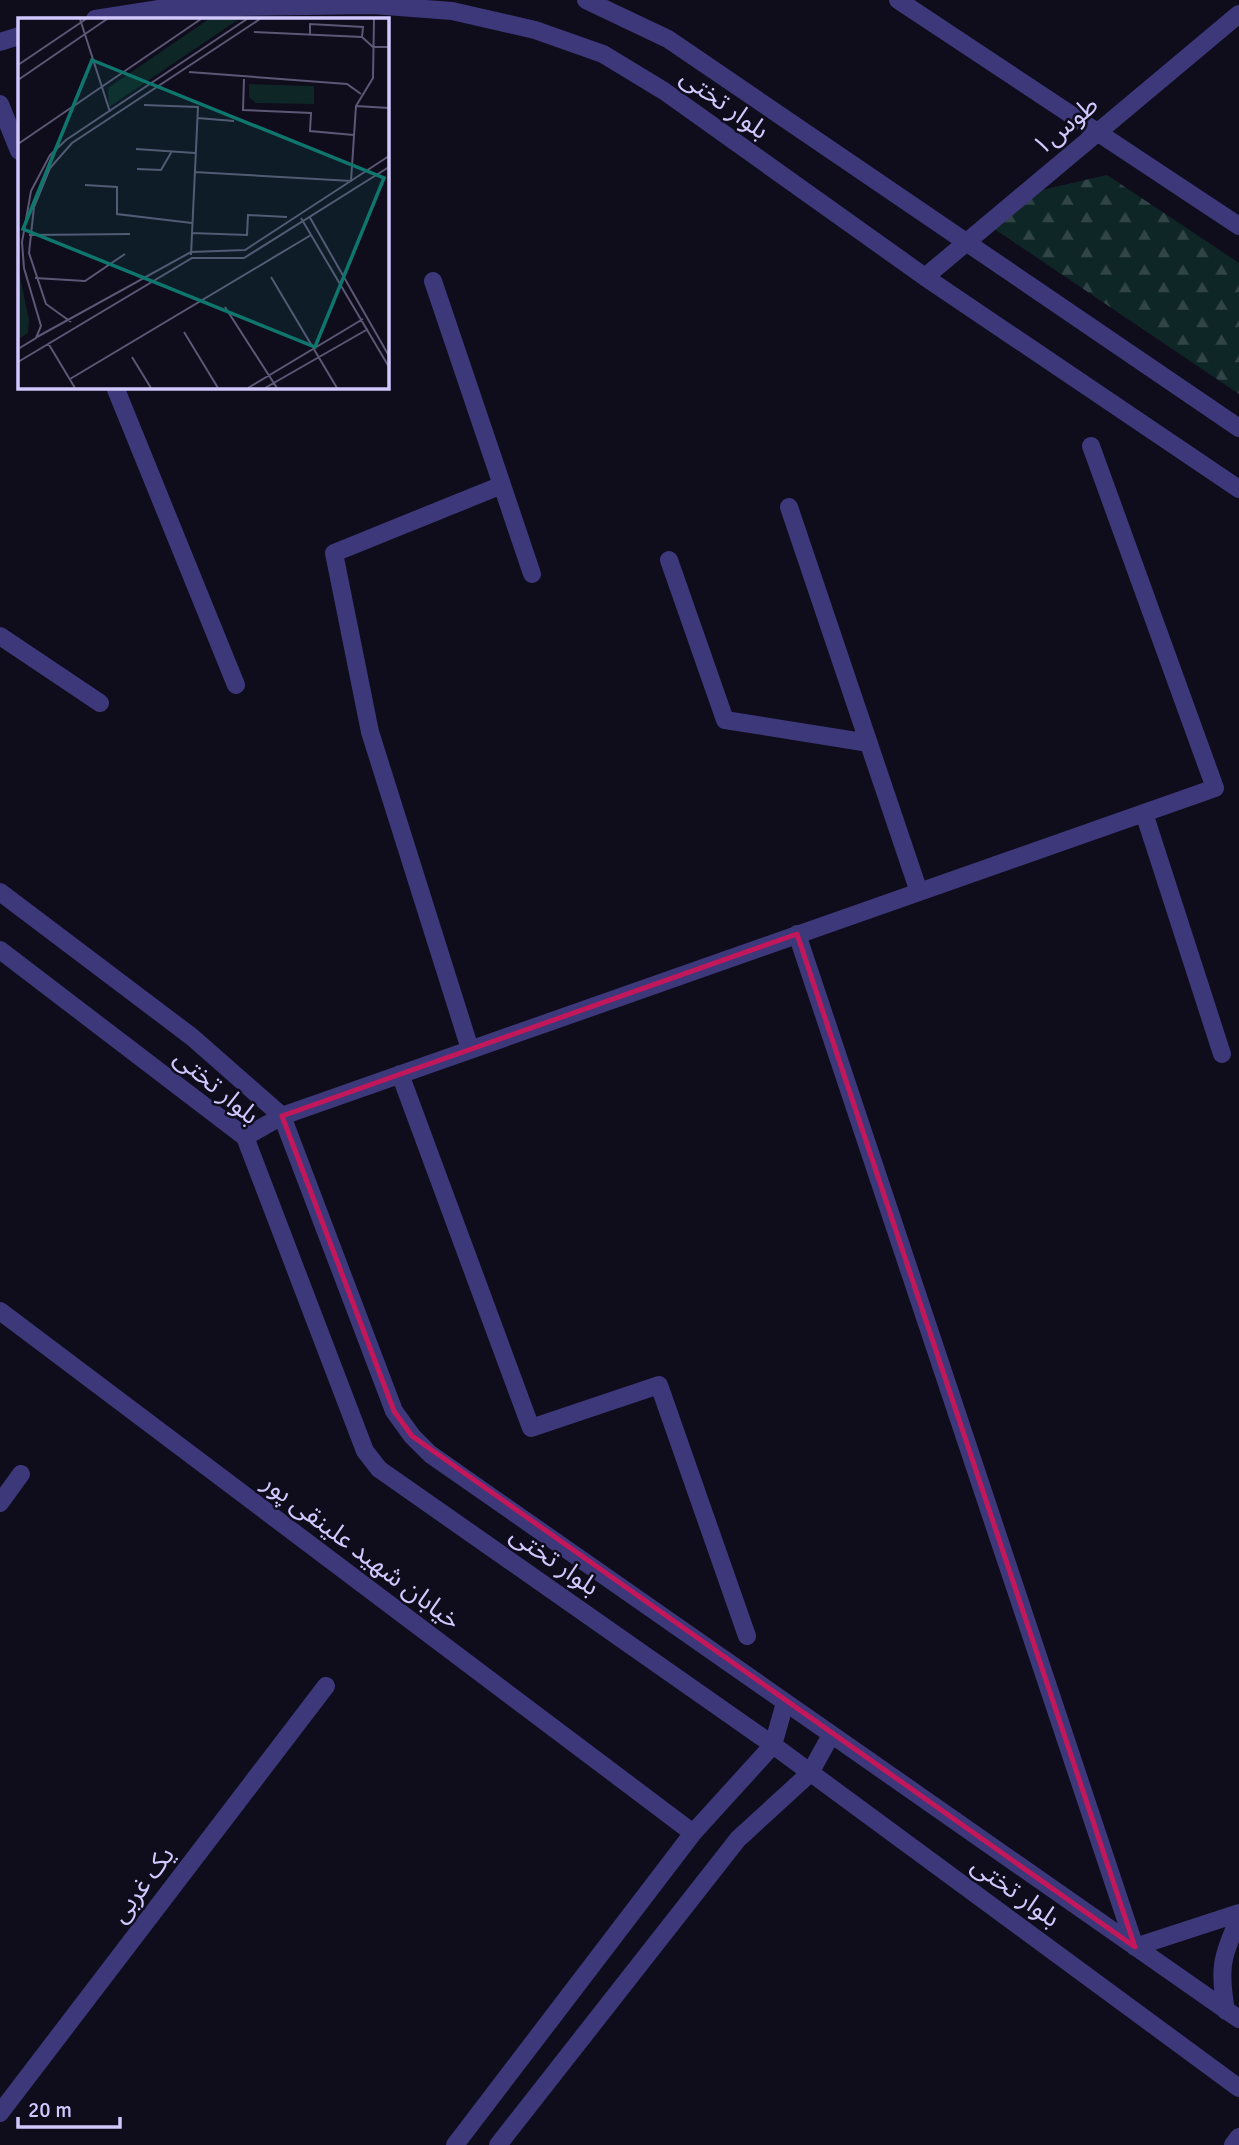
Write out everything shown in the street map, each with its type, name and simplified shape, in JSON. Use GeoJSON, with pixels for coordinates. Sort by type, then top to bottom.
{"type":"FeatureCollection","features":[{"type":"Feature","properties":{"kind":"street","name":"بلوار تختی"},"geometry":{"type":"LineString","coordinates":[[586,0],[668,39],[1239,428]]}},
{"type":"Feature","properties":{"kind":"street"},"geometry":{"type":"LineString","coordinates":[[898,0],[1239,226]]}},
{"type":"Feature","properties":{"kind":"street","name":"بلوار تختی"},"geometry":{"type":"LineString","coordinates":[[101,18],[164,8],[373,5],[452,11],[535,30],[603,54],[664,91],[925,277],[1239,489]]}},
{"type":"Feature","properties":{"kind":"street","name":"طوس۱"},"geometry":{"type":"LineString","coordinates":[[925,277],[1239,14]]}},
{"type":"Feature","properties":{"kind":"street"},"geometry":{"type":"LineString","coordinates":[[0,42],[18,36]]}},
{"type":"Feature","properties":{"kind":"street"},"geometry":{"type":"LineString","coordinates":[[0,104],[18,149]]}},
{"type":"Feature","properties":{"kind":"street"},"geometry":{"type":"LineString","coordinates":[[433,281],[532,574]]}},
{"type":"Feature","properties":{"kind":"street"},"geometry":{"type":"LineString","coordinates":[[115,388],[236,685]]}},
{"type":"Feature","properties":{"kind":"street"},"geometry":{"type":"LineString","coordinates":[[245,1137],[282,1115],[1215,788],[1090,446]]}},
{"type":"Feature","properties":{"kind":"street"},"geometry":{"type":"LineString","coordinates":[[470,1049],[370,732],[334,553],[502,485]]}},
{"type":"Feature","properties":{"kind":"street"},"geometry":{"type":"LineString","coordinates":[[789,507],[919,892]]}},
{"type":"Feature","properties":{"kind":"street"},"geometry":{"type":"LineString","coordinates":[[669,560],[725,720],[869,743]]}},
{"type":"Feature","properties":{"kind":"street"},"geometry":{"type":"LineString","coordinates":[[0,636],[100,703]]}},
{"type":"Feature","properties":{"kind":"street"},"geometry":{"type":"LineString","coordinates":[[1144,813],[1222,1054]]}},
{"type":"Feature","properties":{"kind":"street","name":"بلوار تختی"},"geometry":{"type":"LineString","coordinates":[[0,892],[192,1037],[282,1115],[394,1411],[412,1436],[430,1454],[1233,2015]]}},
{"type":"Feature","properties":{"kind":"street"},"geometry":{"type":"LineString","coordinates":[[797,934],[1135,1947],[1239,1913]]}},
{"type":"Feature","properties":{"kind":"street","name":"بلوار تختی"},"geometry":{"type":"LineString","coordinates":[[0,950],[245,1137],[365,1451],[379,1469],[773,1745],[1239,2088]]}},
{"type":"Feature","properties":{"kind":"street"},"geometry":{"type":"LineString","coordinates":[[400,1074],[531,1428],[659,1385],[747,1636]]}},
{"type":"Feature","properties":{"kind":"street","name":"خیابان شهید علینقی پور"},"geometry":{"type":"LineString","coordinates":[[0,1311],[693,1833]]}},
{"type":"Feature","properties":{"kind":"street"},"geometry":{"type":"LineString","coordinates":[[0,1503],[21,1474]]}},
{"type":"Feature","properties":{"kind":"street","name":"یک غربی"},"geometry":{"type":"LineString","coordinates":[[0,2113],[326,1686]]}},
{"type":"Feature","properties":{"kind":"street"},"geometry":{"type":"LineString","coordinates":[[455,2145],[693,1833],[773,1745],[785,1703]]}},
{"type":"Feature","properties":{"kind":"street"},"geometry":{"type":"LineString","coordinates":[[498,2145],[738,1839],[810,1773],[831,1735]]}},
{"type":"Feature","properties":{"kind":"street"},"geometry":{"type":"LineString","coordinates":[[1233,2015],[1220,1976],[1222,1960],[1239,1919]]}},
{"type":"Feature","properties":{"kind":"street"},"geometry":{"type":"LineString","coordinates":[[1233,2145],[1239,2137]]}},
{"type":"Feature","properties":{"kind":"highlighted area"},"geometry":{"type":"Polygon","coordinates":[[[797,934],[1135,1947],[412,1436],[394,1411],[282,1116],[797,934]]]}},
{"type":"Feature","properties":{"kind":"green space"},"geometry":{"type":"Polygon","coordinates":[[[1107,175],[1239,263],[1239,394],[990,226],[1033,192],[1107,175]]]}}]}
